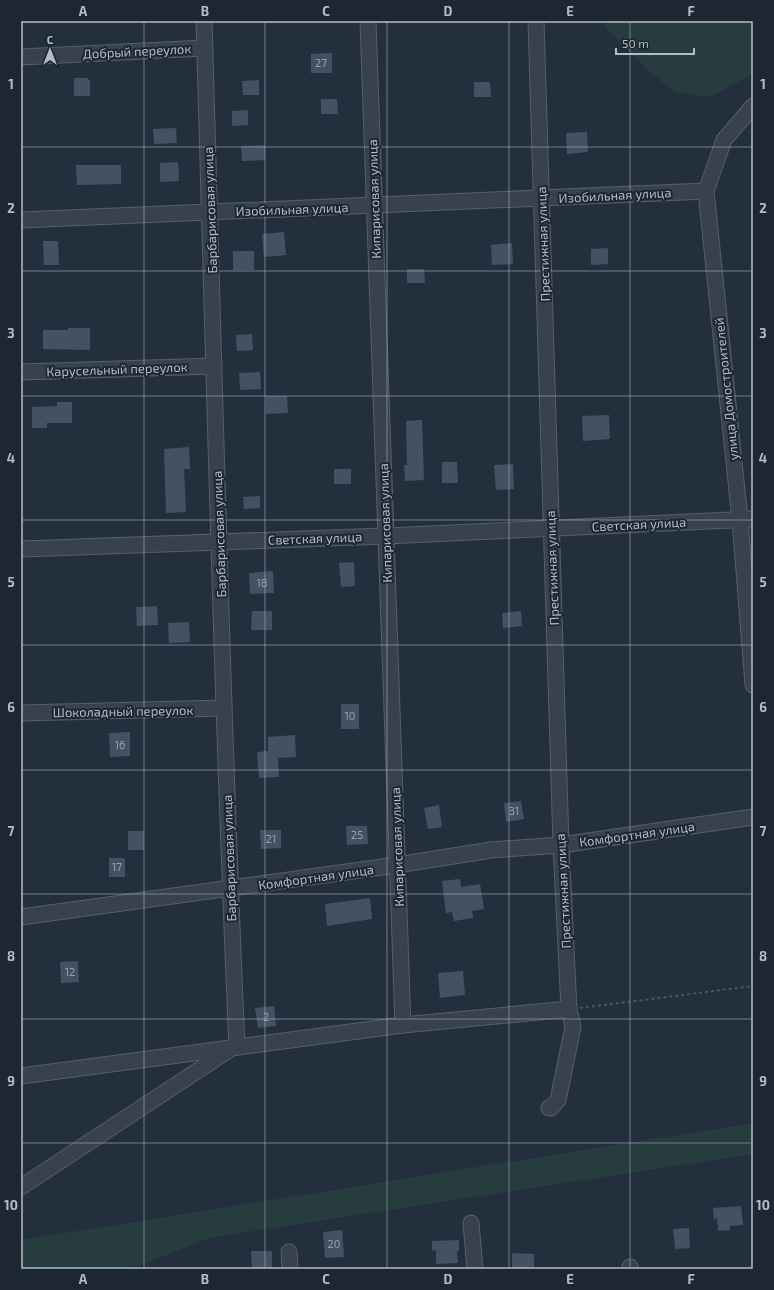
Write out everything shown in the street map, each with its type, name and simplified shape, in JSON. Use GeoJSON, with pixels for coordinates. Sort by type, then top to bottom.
{"type":"FeatureCollection","features":[{"type":"Feature","properties":{"kind":"street","name":"Барбарисовая улица"},"geometry":{"type":"LineString","coordinates":[[204,21],[235,1047]]}},
{"type":"Feature","properties":{"kind":"street","name":"Кипарисовая улица"},"geometry":{"type":"LineString","coordinates":[[368,21],[403,1025]]}},
{"type":"Feature","properties":{"kind":"street","name":"Престижная улица"},"geometry":{"type":"LineString","coordinates":[[536,21],[561,845],[569,1009],[573,1027],[558,1100],[551,1108],[549,1108]]}},
{"type":"Feature","properties":{"kind":"street","name":"Добрый переулок"},"geometry":{"type":"LineString","coordinates":[[21,57],[205,48]]}},
{"type":"Feature","properties":{"kind":"street","name":"улица Домостроителей"},"geometry":{"type":"LineString","coordinates":[[753,106],[724,140],[706,191],[746,520],[753,685]]}},
{"type":"Feature","properties":{"kind":"street","name":"Изобильная улица"},"geometry":{"type":"LineString","coordinates":[[21,220],[706,191]]}},
{"type":"Feature","properties":{"kind":"street","name":"Карусельный переулок"},"geometry":{"type":"LineString","coordinates":[[21,372],[214,366]]}},
{"type":"Feature","properties":{"kind":"street","name":"Светская улица"},"geometry":{"type":"LineString","coordinates":[[21,549],[386,536],[746,520]]}},
{"type":"Feature","properties":{"kind":"street","name":"Шоколадный переулок"},"geometry":{"type":"LineString","coordinates":[[21,713],[224,708]]}},
{"type":"Feature","properties":{"kind":"street","name":"Комфортная улица"},"geometry":{"type":"LineString","coordinates":[[21,917],[398,865],[491,850],[561,845],[753,817]]}},
{"type":"Feature","properties":{"kind":"street"},"geometry":{"type":"LineString","coordinates":[[21,1076],[403,1025],[569,1009]]}},
{"type":"Feature","properties":{"kind":"street"},"geometry":{"type":"LineString","coordinates":[[21,1187],[235,1047]]}},
{"type":"Feature","properties":{"kind":"street"},"geometry":{"type":"LineString","coordinates":[[471,1223],[475,1269]]}},
{"type":"Feature","properties":{"kind":"street"},"geometry":{"type":"LineString","coordinates":[[289,1252],[290,1269]]}},
{"type":"Feature","properties":{"kind":"path"},"geometry":{"type":"LineString","coordinates":[[569,1009],[753,986]]}},
{"type":"Feature","properties":{"kind":"green space"},"geometry":{"type":"Polygon","coordinates":[[[605,21],[753,21],[753,74],[710,97],[676,92],[648,71],[606,28],[605,21]]]}},
{"type":"Feature","properties":{"kind":"green space"},"geometry":{"type":"Polygon","coordinates":[[[753,1123],[753,1154],[209,1238],[141,1265],[109,1269],[21,1269],[21,1240],[753,1123]]]}},
{"type":"Feature","properties":{"kind":"building"},"geometry":{"type":"Polygon","coordinates":[[[332,53],[332,73],[311,73],[311,54],[332,53]]]}},
{"type":"Feature","properties":{"kind":"building"},"geometry":{"type":"Polygon","coordinates":[[[74,78],[88,78],[88,80],[90,80],[90,96],[74,96],[74,78]]]}},
{"type":"Feature","properties":{"kind":"building"},"geometry":{"type":"Polygon","coordinates":[[[259,80],[259,95],[243,95],[242,81],[259,80]]]}},
{"type":"Feature","properties":{"kind":"building"},"geometry":{"type":"Polygon","coordinates":[[[474,82],[490,82],[491,97],[474,97],[474,82]]]}},
{"type":"Feature","properties":{"kind":"building"},"geometry":{"type":"Polygon","coordinates":[[[321,99],[337,99],[338,114],[321,114],[321,99]]]}},
{"type":"Feature","properties":{"kind":"building"},"geometry":{"type":"Polygon","coordinates":[[[248,110],[248,125],[232,126],[232,111],[248,110]]]}},
{"type":"Feature","properties":{"kind":"building"},"geometry":{"type":"Polygon","coordinates":[[[176,128],[177,143],[154,144],[153,129],[176,128]]]}},
{"type":"Feature","properties":{"kind":"building"},"geometry":{"type":"Polygon","coordinates":[[[587,132],[588,152],[567,154],[566,133],[587,132]]]}},
{"type":"Feature","properties":{"kind":"building"},"geometry":{"type":"Polygon","coordinates":[[[265,145],[265,160],[242,161],[241,146],[265,145]]]}},
{"type":"Feature","properties":{"kind":"building"},"geometry":{"type":"Polygon","coordinates":[[[178,162],[179,181],[160,182],[160,163],[178,162]]]}},
{"type":"Feature","properties":{"kind":"building"},"geometry":{"type":"Polygon","coordinates":[[[76,165],[121,165],[121,184],[77,185],[76,165]]]}},
{"type":"Feature","properties":{"kind":"building"},"geometry":{"type":"Polygon","coordinates":[[[284,232],[286,255],[264,257],[262,234],[284,232]]]}},
{"type":"Feature","properties":{"kind":"building"},"geometry":{"type":"Polygon","coordinates":[[[43,241],[58,241],[59,265],[44,265],[43,241]]]}},
{"type":"Feature","properties":{"kind":"building"},"geometry":{"type":"Polygon","coordinates":[[[512,243],[513,264],[492,265],[491,245],[512,243]]]}},
{"type":"Feature","properties":{"kind":"building"},"geometry":{"type":"Polygon","coordinates":[[[608,248],[608,264],[591,265],[591,249],[608,248]]]}},
{"type":"Feature","properties":{"kind":"building"},"geometry":{"type":"Polygon","coordinates":[[[233,251],[254,251],[254,270],[233,270],[233,251]]]}},
{"type":"Feature","properties":{"kind":"building"},"geometry":{"type":"Polygon","coordinates":[[[407,269],[424,269],[425,283],[407,283],[407,269]]]}},
{"type":"Feature","properties":{"kind":"building"},"geometry":{"type":"Polygon","coordinates":[[[68,328],[90,328],[90,350],[43,349],[43,330],[68,330],[68,328]]]}},
{"type":"Feature","properties":{"kind":"building"},"geometry":{"type":"Polygon","coordinates":[[[252,334],[253,350],[237,351],[236,335],[252,334]]]}},
{"type":"Feature","properties":{"kind":"building"},"geometry":{"type":"Polygon","coordinates":[[[260,372],[261,389],[240,390],[239,373],[260,372]]]}},
{"type":"Feature","properties":{"kind":"building"},"geometry":{"type":"Polygon","coordinates":[[[266,396],[287,396],[288,413],[266,414],[266,396]]]}},
{"type":"Feature","properties":{"kind":"building"},"geometry":{"type":"Polygon","coordinates":[[[57,402],[72,402],[72,423],[47,423],[47,428],[32,428],[32,407],[57,406],[57,402]]]}},
{"type":"Feature","properties":{"kind":"building"},"geometry":{"type":"Polygon","coordinates":[[[609,415],[610,439],[583,441],[582,416],[609,415]]]}},
{"type":"Feature","properties":{"kind":"building"},"geometry":{"type":"Polygon","coordinates":[[[422,420],[424,480],[405,481],[404,465],[407,465],[406,421],[422,420]]]}},
{"type":"Feature","properties":{"kind":"building"},"geometry":{"type":"Polygon","coordinates":[[[189,447],[190,469],[184,469],[186,512],[166,513],[164,449],[189,447]]]}},
{"type":"Feature","properties":{"kind":"building"},"geometry":{"type":"Polygon","coordinates":[[[442,462],[457,462],[458,483],[442,483],[442,462]]]}},
{"type":"Feature","properties":{"kind":"building"},"geometry":{"type":"Polygon","coordinates":[[[513,464],[514,489],[496,490],[494,465],[513,464]]]}},
{"type":"Feature","properties":{"kind":"building"},"geometry":{"type":"Polygon","coordinates":[[[334,469],[351,469],[351,484],[334,484],[334,469]]]}},
{"type":"Feature","properties":{"kind":"building"},"geometry":{"type":"Polygon","coordinates":[[[260,496],[260,508],[244,509],[243,497],[260,496]]]}},
{"type":"Feature","properties":{"kind":"building"},"geometry":{"type":"Polygon","coordinates":[[[354,562],[355,586],[341,587],[339,563],[354,562]]]}},
{"type":"Feature","properties":{"kind":"building"},"geometry":{"type":"Polygon","coordinates":[[[273,571],[274,593],[250,594],[249,573],[273,571]]]}},
{"type":"Feature","properties":{"kind":"building"},"geometry":{"type":"Polygon","coordinates":[[[157,606],[158,625],[137,626],[136,607],[157,606]]]}},
{"type":"Feature","properties":{"kind":"building"},"geometry":{"type":"Polygon","coordinates":[[[252,611],[272,611],[272,630],[251,630],[252,611]]]}},
{"type":"Feature","properties":{"kind":"building"},"geometry":{"type":"Polygon","coordinates":[[[521,611],[522,626],[503,628],[502,613],[521,611]]]}},
{"type":"Feature","properties":{"kind":"building"},"geometry":{"type":"Polygon","coordinates":[[[189,622],[190,642],[169,643],[168,623],[189,622]]]}},
{"type":"Feature","properties":{"kind":"building"},"geometry":{"type":"Polygon","coordinates":[[[341,704],[359,704],[359,729],[341,729],[341,704]]]}},
{"type":"Feature","properties":{"kind":"building"},"geometry":{"type":"Polygon","coordinates":[[[130,732],[130,756],[110,757],[109,733],[130,732]]]}},
{"type":"Feature","properties":{"kind":"building"},"geometry":{"type":"Polygon","coordinates":[[[295,735],[296,757],[278,758],[279,777],[259,778],[257,752],[268,751],[268,737],[295,735]]]}},
{"type":"Feature","properties":{"kind":"building"},"geometry":{"type":"Polygon","coordinates":[[[521,801],[524,819],[506,822],[504,803],[521,801]]]}},
{"type":"Feature","properties":{"kind":"building"},"geometry":{"type":"Polygon","coordinates":[[[439,805],[442,827],[428,829],[424,808],[439,805]]]}},
{"type":"Feature","properties":{"kind":"building"},"geometry":{"type":"Polygon","coordinates":[[[346,826],[367,826],[368,844],[347,845],[346,826]]]}},
{"type":"Feature","properties":{"kind":"building"},"geometry":{"type":"Polygon","coordinates":[[[260,830],[281,830],[281,848],[261,849],[260,830]]]}},
{"type":"Feature","properties":{"kind":"building"},"geometry":{"type":"Polygon","coordinates":[[[128,831],[144,831],[144,850],[128,850],[128,831]]]}},
{"type":"Feature","properties":{"kind":"building"},"geometry":{"type":"Polygon","coordinates":[[[109,858],[125,858],[125,877],[109,877],[109,858]]]}},
{"type":"Feature","properties":{"kind":"building"},"geometry":{"type":"Polygon","coordinates":[[[460,879],[461,887],[480,884],[484,909],[472,911],[473,918],[454,921],[452,912],[446,913],[442,881],[460,879]]]}},
{"type":"Feature","properties":{"kind":"building"},"geometry":{"type":"Polygon","coordinates":[[[370,898],[372,919],[327,926],[325,904],[370,898]]]}},
{"type":"Feature","properties":{"kind":"building"},"geometry":{"type":"Polygon","coordinates":[[[78,961],[79,982],[61,983],[60,962],[78,961]]]}},
{"type":"Feature","properties":{"kind":"building"},"geometry":{"type":"Polygon","coordinates":[[[463,971],[465,995],[440,998],[438,973],[463,971]]]}},
{"type":"Feature","properties":{"kind":"building"},"geometry":{"type":"Polygon","coordinates":[[[274,1006],[276,1026],[258,1028],[255,1008],[274,1006]]]}},
{"type":"Feature","properties":{"kind":"building"},"geometry":{"type":"Polygon","coordinates":[[[741,1206],[743,1225],[730,1226],[730,1230],[718,1231],[717,1218],[714,1219],[713,1208],[741,1206]]]}},
{"type":"Feature","properties":{"kind":"building"},"geometry":{"type":"Polygon","coordinates":[[[689,1228],[690,1248],[675,1249],[673,1229],[689,1228]]]}},
{"type":"Feature","properties":{"kind":"building"},"geometry":{"type":"Polygon","coordinates":[[[342,1230],[344,1257],[325,1258],[323,1232],[342,1230]]]}},
{"type":"Feature","properties":{"kind":"building"},"geometry":{"type":"Polygon","coordinates":[[[459,1240],[459,1251],[457,1251],[458,1263],[436,1264],[436,1250],[432,1251],[432,1241],[459,1240]]]}},
{"type":"Feature","properties":{"kind":"building"},"geometry":{"type":"Polygon","coordinates":[[[251,1251],[272,1251],[272,1269],[252,1269],[251,1251]]]}},
{"type":"Feature","properties":{"kind":"building"},"geometry":{"type":"Polygon","coordinates":[[[512,1253],[534,1254],[534,1269],[512,1269],[512,1253]]]}}]}
